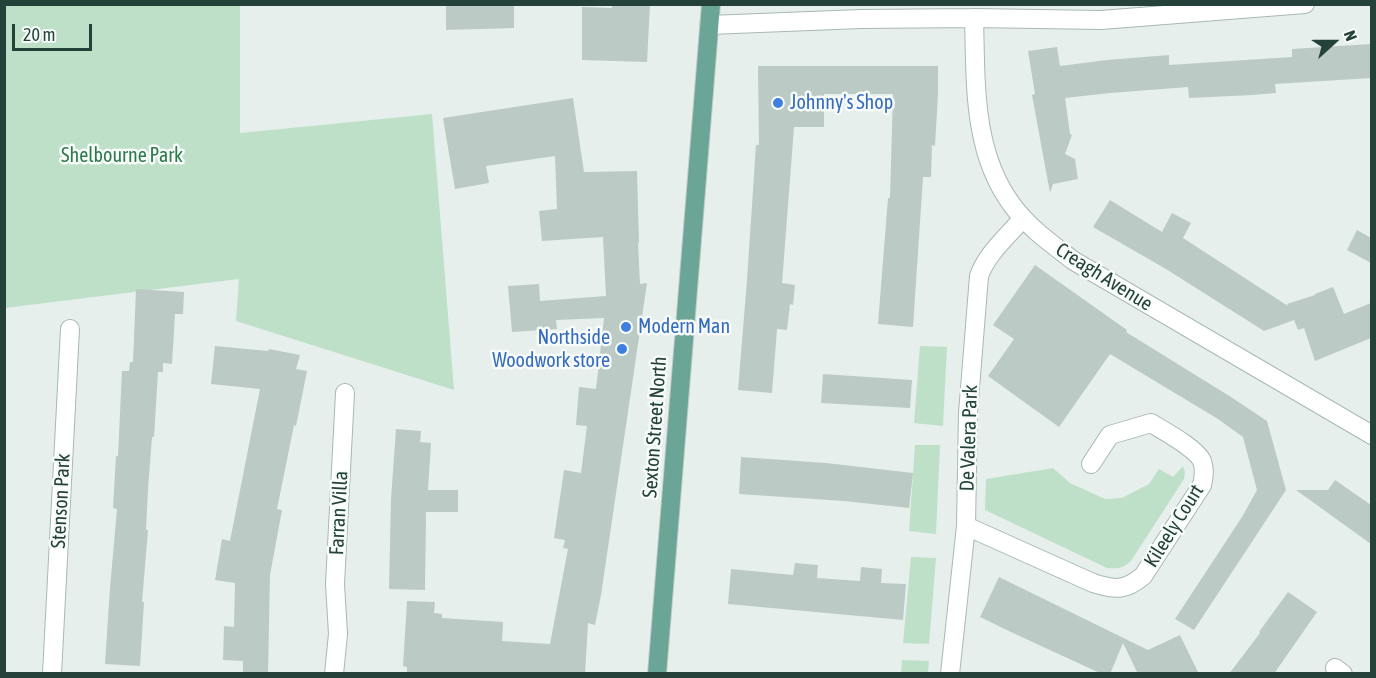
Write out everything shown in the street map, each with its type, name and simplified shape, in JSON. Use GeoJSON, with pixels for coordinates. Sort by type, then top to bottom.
{"type":"FeatureCollection","features":[{"type":"Feature","properties":{"kind":"main road","name":"Sexton Street North"},"geometry":{"type":"LineString","coordinates":[[657,674],[711,4]]}},
{"type":"Feature","properties":{"kind":"street"},"geometry":{"type":"LineString","coordinates":[[709,25],[854,19],[1101,20],[1305,4]]}},
{"type":"Feature","properties":{"kind":"street","name":"Creagh Avenue"},"geometry":{"type":"LineString","coordinates":[[974,18],[977,105],[983,142],[993,172],[1003,191],[1023,218],[1047,241],[1074,261],[1371,435]]}},
{"type":"Feature","properties":{"kind":"street","name":"De Valera Park"},"geometry":{"type":"LineString","coordinates":[[950,674],[966,526],[968,413],[979,276],[989,256],[1023,218]]}},
{"type":"Feature","properties":{"kind":"street","name":"Stenson Park"},"geometry":{"type":"LineString","coordinates":[[52,674],[70,329]]}},
{"type":"Feature","properties":{"kind":"street","name":"Farran Villa"},"geometry":{"type":"LineString","coordinates":[[334,674],[338,634],[335,585],[345,393]]}},
{"type":"Feature","properties":{"kind":"street","name":"Kileely Court"},"geometry":{"type":"LineString","coordinates":[[966,526],[1093,583],[1119,588],[1132,585],[1143,576],[1202,485],[1204,473],[1202,460],[1194,450],[1150,423],[1110,435],[1091,464]]}},
{"type":"Feature","properties":{"kind":"green space","name":"Shelbourne Park"},"geometry":{"type":"Polygon","coordinates":[[[4,5],[240,5],[240,133],[432,114],[454,390],[236,321],[239,279],[5,308],[4,5]]]}},
{"type":"Feature","properties":{"kind":"green space"},"geometry":{"type":"Polygon","coordinates":[[[920,346],[947,347],[943,426],[914,423],[920,346]]]}},
{"type":"Feature","properties":{"kind":"green space"},"geometry":{"type":"Polygon","coordinates":[[[915,445],[940,445],[936,534],[909,531],[915,445]]]}},
{"type":"Feature","properties":{"kind":"green space"},"geometry":{"type":"Polygon","coordinates":[[[1183,466],[1184,479],[1131,561],[1120,568],[1107,568],[985,510],[986,479],[1053,468],[1070,483],[1105,499],[1122,498],[1149,484],[1159,469],[1173,477],[1183,466]]]}},
{"type":"Feature","properties":{"kind":"green space"},"geometry":{"type":"Polygon","coordinates":[[[911,557],[936,558],[929,644],[903,643],[911,557]]]}},
{"type":"Feature","properties":{"kind":"green space"},"geometry":{"type":"Polygon","coordinates":[[[902,660],[929,661],[928,673],[901,673],[902,660]]]}},
{"type":"Feature","properties":{"kind":"building"},"geometry":{"type":"Polygon","coordinates":[[[446,4],[514,4],[514,28],[446,30],[446,4]]]}},
{"type":"Feature","properties":{"kind":"building"},"geometry":{"type":"Polygon","coordinates":[[[612,4],[650,4],[647,62],[582,60],[582,7],[612,8],[612,4]]]}},
{"type":"Feature","properties":{"kind":"building"},"geometry":{"type":"Polygon","coordinates":[[[1371,44],[1371,78],[1275,84],[1276,93],[1252,95],[1189,98],[1188,87],[1065,98],[1072,135],[1065,154],[1075,159],[1078,179],[1053,184],[1050,193],[1032,95],[1035,94],[1028,51],[1057,47],[1060,66],[1169,55],[1169,65],[1292,57],[1292,49],[1371,44]]]}},
{"type":"Feature","properties":{"kind":"building"},"geometry":{"type":"Polygon","coordinates":[[[758,66],[938,66],[935,146],[932,145],[931,177],[923,177],[913,327],[878,324],[888,198],[890,198],[893,94],[824,94],[824,127],[794,127],[782,283],[795,285],[787,330],[777,329],[772,393],[738,390],[756,145],[759,145],[758,66]]]}},
{"type":"Feature","properties":{"kind":"building"},"geometry":{"type":"Polygon","coordinates":[[[573,98],[584,172],[637,171],[640,284],[647,283],[601,595],[595,625],[588,623],[585,674],[407,674],[407,667],[403,666],[407,601],[435,602],[434,613],[442,614],[442,618],[503,622],[502,641],[550,644],[568,549],[563,548],[565,540],[554,538],[564,470],[581,473],[587,426],[576,425],[579,387],[596,389],[604,318],[556,320],[557,329],[512,332],[508,286],[539,284],[540,301],[606,296],[603,237],[542,241],[539,211],[557,209],[555,156],[486,166],[489,183],[455,189],[443,118],[573,98]]]}},
{"type":"Feature","properties":{"kind":"building"},"geometry":{"type":"Polygon","coordinates":[[[1110,200],[1162,232],[1172,213],[1191,223],[1183,238],[1288,306],[1287,304],[1333,287],[1344,314],[1371,303],[1371,338],[1315,361],[1304,328],[1298,330],[1294,320],[1264,331],[1166,269],[1093,227],[1110,200]]]}},
{"type":"Feature","properties":{"kind":"building"},"geometry":{"type":"Polygon","coordinates":[[[1357,230],[1371,238],[1371,263],[1347,250],[1357,230]]]}},
{"type":"Feature","properties":{"kind":"building"},"geometry":{"type":"Polygon","coordinates":[[[1035,265],[1127,330],[1126,332],[1267,421],[1286,490],[1194,630],[1175,619],[1242,517],[1257,490],[1243,437],[1218,419],[1110,354],[1059,427],[988,376],[1014,339],[993,325],[1035,265]]]}},
{"type":"Feature","properties":{"kind":"building"},"geometry":{"type":"Polygon","coordinates":[[[136,289],[184,292],[183,314],[175,314],[172,364],[163,363],[163,372],[158,372],[148,489],[146,530],[148,530],[140,666],[105,664],[117,509],[113,508],[122,371],[129,371],[130,362],[133,362],[136,289]]]}},
{"type":"Feature","properties":{"kind":"building"},"geometry":{"type":"Polygon","coordinates":[[[215,346],[268,351],[269,349],[300,355],[296,369],[307,371],[277,509],[282,510],[270,575],[268,674],[243,674],[243,661],[223,660],[224,626],[234,627],[235,583],[215,580],[222,539],[230,541],[260,389],[211,384],[215,346]]]}},
{"type":"Feature","properties":{"kind":"building"},"geometry":{"type":"Polygon","coordinates":[[[823,374],[912,380],[910,408],[821,403],[823,374]]]}},
{"type":"Feature","properties":{"kind":"building"},"geometry":{"type":"Polygon","coordinates":[[[396,429],[421,431],[420,442],[431,443],[428,490],[458,490],[458,512],[426,512],[425,590],[389,589],[391,499],[396,429]]]}},
{"type":"Feature","properties":{"kind":"building"},"geometry":{"type":"Polygon","coordinates":[[[741,457],[826,463],[913,473],[909,508],[739,494],[741,457]]]}},
{"type":"Feature","properties":{"kind":"building"},"geometry":{"type":"Polygon","coordinates":[[[1335,480],[1371,505],[1371,544],[1296,490],[1328,490],[1335,480]]]}},
{"type":"Feature","properties":{"kind":"building"},"geometry":{"type":"Polygon","coordinates":[[[795,563],[818,565],[817,578],[860,581],[861,567],[882,569],[881,583],[906,584],[903,620],[728,604],[731,569],[793,575],[795,563]]]}},
{"type":"Feature","properties":{"kind":"building"},"geometry":{"type":"Polygon","coordinates":[[[999,577],[1148,650],[1180,635],[1199,674],[1138,674],[1123,643],[1110,674],[1102,674],[980,617],[999,577]]]}},
{"type":"Feature","properties":{"kind":"building"},"geometry":{"type":"Polygon","coordinates":[[[1288,592],[1317,612],[1274,674],[1229,674],[1260,633],[1288,592]]]}},
{"type":"Feature","properties":{"kind":"place","name":"Johnny's Shop"},"geometry":{"type":"Point","coordinates":[778,103]}},
{"type":"Feature","properties":{"kind":"place","name":"Modern Man"},"geometry":{"type":"Point","coordinates":[626,327]}},
{"type":"Feature","properties":{"kind":"place","name":"Northside Woodwork store"},"geometry":{"type":"Point","coordinates":[622,349]}}]}
